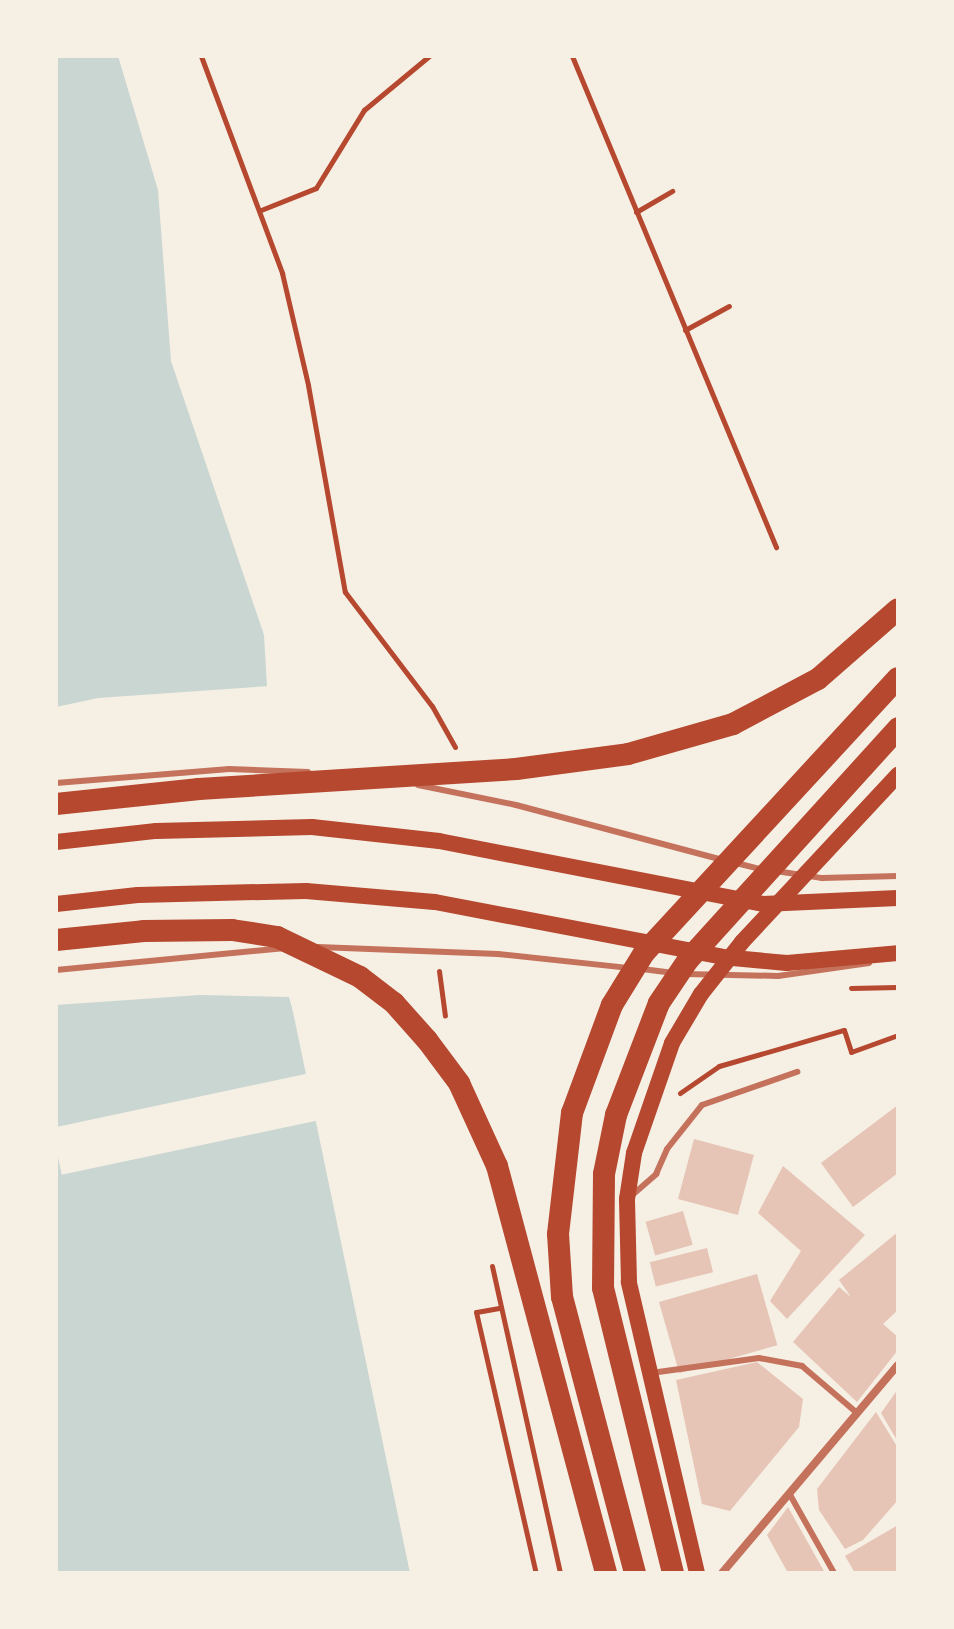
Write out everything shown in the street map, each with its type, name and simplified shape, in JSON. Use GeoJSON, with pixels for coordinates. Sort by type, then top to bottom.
{"type":"FeatureCollection","features":[{"type":"Feature","properties":{"kind":"highway"},"geometry":{"type":"LineString","coordinates":[[56,804],[199,789],[516,769],[628,754],[733,724],[818,679],[898,609]]}},
{"type":"Feature","properties":{"kind":"highway"},"geometry":{"type":"LineString","coordinates":[[635,1573],[562,1297],[558,1234],[569,1129],[590,1053],[612,1005],[644,953],[898,678]]}},
{"type":"Feature","properties":{"kind":"highway"},"geometry":{"type":"LineString","coordinates":[[673,1573],[603,1288],[604,1174],[634,1060],[659,1003],[706,939],[898,728]]}},
{"type":"Feature","properties":{"kind":"highway"},"geometry":{"type":"LineString","coordinates":[[56,940],[144,931],[232,930],[277,937],[360,977],[394,1003],[427,1040],[459,1083],[497,1166],[606,1573]]}},
{"type":"Feature","properties":{"kind":"main road"},"geometry":{"type":"LineString","coordinates":[[697,1573],[629,1282],[627,1199],[649,1101],[672,1043],[701,994],[742,942],[898,775]]}},
{"type":"Feature","properties":{"kind":"main road"},"geometry":{"type":"LineString","coordinates":[[63,841],[156,831],[312,827],[439,841],[763,904],[898,898]]}},
{"type":"Feature","properties":{"kind":"main road"},"geometry":{"type":"LineString","coordinates":[[58,903],[220,891],[388,896],[722,957],[845,965],[898,953]]}},
{"type":"Feature","properties":{"kind":"street"},"geometry":{"type":"LineString","coordinates":[[722,1573],[898,1365]]}},
{"type":"Feature","properties":{"kind":"lane"},"geometry":{"type":"LineString","coordinates":[[56,783],[229,769],[313,772],[410,783],[516,805],[762,869],[822,878],[898,876]]}},
{"type":"Feature","properties":{"kind":"lane"},"geometry":{"type":"LineString","coordinates":[[56,970],[301,947],[498,954],[727,977],[845,965]]}},
{"type":"Feature","properties":{"kind":"lane"},"geometry":{"type":"LineString","coordinates":[[627,1199],[656,1174],[667,1149],[702,1105],[797,1072]]}},
{"type":"Feature","properties":{"kind":"lane"},"geometry":{"type":"LineString","coordinates":[[651,1373],[759,1358],[802,1366],[857,1413]]}},
{"type":"Feature","properties":{"kind":"lane"},"geometry":{"type":"LineString","coordinates":[[789,1493],[834,1573]]}},
{"type":"Feature","properties":{"kind":"path"},"geometry":{"type":"LineString","coordinates":[[201,56],[261,210],[308,385],[345,592]]}},
{"type":"Feature","properties":{"kind":"path"},"geometry":{"type":"LineString","coordinates":[[261,210],[316,188],[364,110],[429,56]]}},
{"type":"Feature","properties":{"kind":"path"},"geometry":{"type":"LineString","coordinates":[[572,56],[776,547]]}},
{"type":"Feature","properties":{"kind":"path"},"geometry":{"type":"LineString","coordinates":[[636,212],[672,191]]}},
{"type":"Feature","properties":{"kind":"path"},"geometry":{"type":"LineString","coordinates":[[685,330],[729,306]]}},
{"type":"Feature","properties":{"kind":"path"},"geometry":{"type":"LineString","coordinates":[[845,988],[898,987]]}},
{"type":"Feature","properties":{"kind":"path"},"geometry":{"type":"LineString","coordinates":[[719,1066],[844,1030],[851,1052],[898,1035]]}},
{"type":"Feature","properties":{"kind":"path"},"geometry":{"type":"LineString","coordinates":[[536,1573],[476,1312],[499,1308],[560,1573]]}},
{"type":"Feature","properties":{"kind":"shaded area"},"geometry":{"type":"Polygon","coordinates":[[[56,56],[118,56],[158,190],[171,361],[264,635],[283,964],[410,1573],[56,1573],[56,56]]]}},
{"type":"Feature","properties":{"kind":"pier"},"geometry":{"type":"Polygon","coordinates":[[[270,686],[287,963],[308,1064],[289,997],[200,995],[56,1005],[56,707],[98,698],[270,686]]]}},
{"type":"Feature","properties":{"kind":"pier"},"geometry":{"type":"Polygon","coordinates":[[[310,1073],[320,1120],[62,1175],[56,1148],[56,1127],[310,1073]]]}},
{"type":"Feature","properties":{"kind":"building"},"geometry":{"type":"Polygon","coordinates":[[[898,1105],[898,1173],[853,1207],[821,1163],[898,1105]]]}},
{"type":"Feature","properties":{"kind":"building"},"geometry":{"type":"Polygon","coordinates":[[[694,1139],[754,1155],[738,1215],[678,1199],[694,1139]]]}},
{"type":"Feature","properties":{"kind":"building"},"geometry":{"type":"Polygon","coordinates":[[[783,1166],[865,1235],[787,1319],[770,1301],[801,1251],[758,1213],[783,1166]]]}},
{"type":"Feature","properties":{"kind":"building"},"geometry":{"type":"Polygon","coordinates":[[[683,1211],[693,1245],[655,1255],[646,1222],[683,1211]]]}},
{"type":"Feature","properties":{"kind":"building"},"geometry":{"type":"Polygon","coordinates":[[[898,1232],[898,1310],[883,1324],[898,1337],[898,1350],[857,1402],[793,1342],[839,1287],[851,1297],[839,1280],[898,1232]]]}},
{"type":"Feature","properties":{"kind":"building"},"geometry":{"type":"Polygon","coordinates":[[[707,1248],[713,1272],[656,1287],[650,1262],[707,1248]]]}},
{"type":"Feature","properties":{"kind":"building"},"geometry":{"type":"Polygon","coordinates":[[[757,1274],[777,1345],[679,1373],[659,1302],[757,1274]]]}},
{"type":"Feature","properties":{"kind":"building"},"geometry":{"type":"Polygon","coordinates":[[[757,1362],[803,1399],[799,1427],[730,1511],[702,1504],[676,1380],[757,1362]]]}},
{"type":"Feature","properties":{"kind":"building"},"geometry":{"type":"Polygon","coordinates":[[[898,1389],[898,1442],[881,1413],[898,1389]]]}},
{"type":"Feature","properties":{"kind":"building"},"geometry":{"type":"Polygon","coordinates":[[[876,1412],[898,1448],[898,1500],[863,1540],[845,1549],[819,1510],[817,1489],[876,1412]]]}},
{"type":"Feature","properties":{"kind":"building"},"geometry":{"type":"Polygon","coordinates":[[[788,1507],[825,1573],[788,1573],[767,1535],[788,1507]]]}},
{"type":"Feature","properties":{"kind":"building"},"geometry":{"type":"Polygon","coordinates":[[[898,1525],[898,1573],[855,1573],[845,1556],[898,1525]]]}}]}
